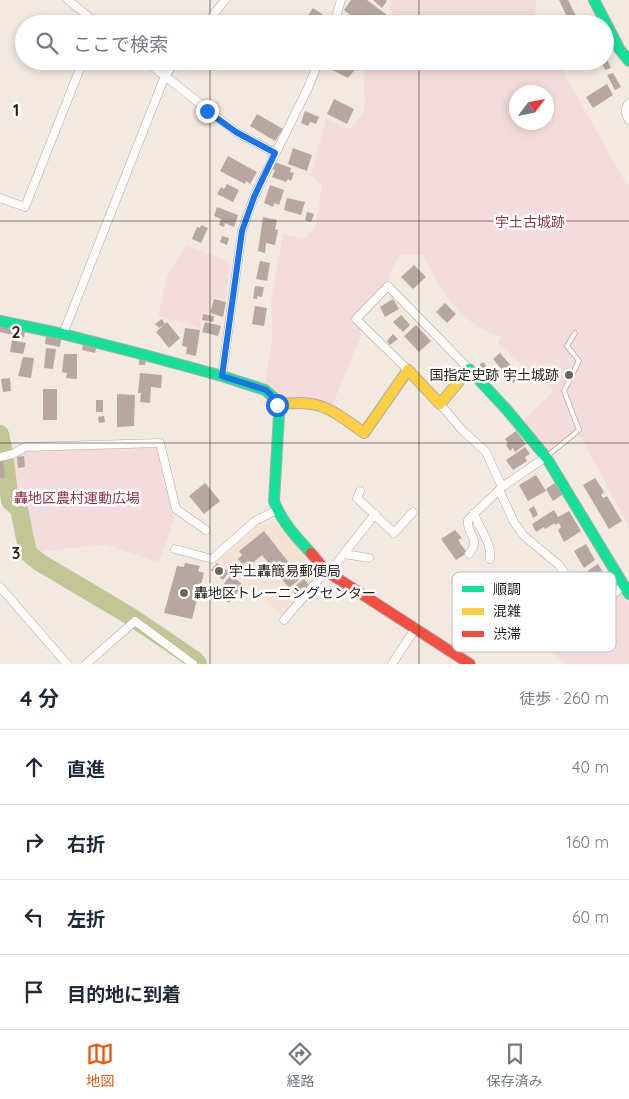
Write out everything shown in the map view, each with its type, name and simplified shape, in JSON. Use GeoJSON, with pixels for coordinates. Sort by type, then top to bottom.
{"type":"FeatureCollection","features":[{"type":"Feature","properties":{"kind":"street"},"geometry":{"type":"LineString","coordinates":[[68,0],[87,15]]}},
{"type":"Feature","properties":{"kind":"street"},"geometry":{"type":"LineString","coordinates":[[213,15],[225,0]]}},
{"type":"Feature","properties":{"kind":"street"},"geometry":{"type":"LineString","coordinates":[[337,15],[341,0]]}},
{"type":"Feature","properties":{"kind":"street"},"geometry":{"type":"LineString","coordinates":[[594,0],[602,15]]}},
{"type":"Feature","properties":{"kind":"street"},"geometry":{"type":"LineString","coordinates":[[614,38],[629,62]]}},
{"type":"Feature","properties":{"kind":"street"},"geometry":{"type":"LineString","coordinates":[[0,198],[25,207],[79,70]]}},
{"type":"Feature","properties":{"kind":"street"},"geometry":{"type":"LineString","coordinates":[[157,70],[236,132],[275,153]]}},
{"type":"Feature","properties":{"kind":"street"},"geometry":{"type":"LineString","coordinates":[[62,334],[165,76],[169,70]]}},
{"type":"Feature","properties":{"kind":"street"},"geometry":{"type":"LineString","coordinates":[[222,376],[242,231],[254,197],[315,70]]}},
{"type":"Feature","properties":{"kind":"street"},"geometry":{"type":"LineString","coordinates":[[629,103],[626,107],[626,114],[629,120]]}},
{"type":"Feature","properties":{"kind":"street"},"geometry":{"type":"LineString","coordinates":[[564,572],[559,565],[523,535],[514,522],[486,452],[462,430],[408,370],[356,319],[388,286],[507,410],[546,457],[616,572]]}},
{"type":"Feature","properties":{"kind":"street"},"geometry":{"type":"LineString","coordinates":[[0,321],[62,334],[222,376],[266,390],[273,397],[279,415],[273,492],[277,510],[294,534],[327,572],[470,664]]}},
{"type":"Feature","properties":{"kind":"street"},"geometry":{"type":"LineString","coordinates":[[440,404],[469,369]]}},
{"type":"Feature","properties":{"kind":"street"},"geometry":{"type":"LineString","coordinates":[[277,405],[296,401],[312,402],[330,408],[364,433],[408,370]]}},
{"type":"Feature","properties":{"kind":"street"},"geometry":{"type":"LineString","coordinates":[[0,457],[14,454],[25,447],[160,443],[176,509],[206,530]]}},
{"type":"Feature","properties":{"kind":"street"},"geometry":{"type":"LineString","coordinates":[[469,554],[474,548],[475,540],[467,526],[468,520],[501,488],[546,457]]}},
{"type":"Feature","properties":{"kind":"street"},"geometry":{"type":"LineString","coordinates":[[360,491],[357,498],[394,533],[413,512]]}},
{"type":"Feature","properties":{"kind":"street"},"geometry":{"type":"LineString","coordinates":[[175,549],[212,559],[255,521],[277,510]]}},
{"type":"Feature","properties":{"kind":"street"},"geometry":{"type":"LineString","coordinates":[[474,513],[488,540],[491,549],[490,559]]}},
{"type":"Feature","properties":{"kind":"street"},"geometry":{"type":"LineString","coordinates":[[284,620],[344,554],[375,514]]}},
{"type":"Feature","properties":{"kind":"street"},"geometry":{"type":"LineString","coordinates":[[344,554],[369,558]]}},
{"type":"Feature","properties":{"kind":"street"},"geometry":{"type":"LineString","coordinates":[[616,572],[626,589]]}},
{"type":"Feature","properties":{"kind":"street"},"geometry":{"type":"LineString","coordinates":[[0,587],[67,664]]}},
{"type":"Feature","properties":{"kind":"street"},"geometry":{"type":"LineString","coordinates":[[86,664],[135,622],[193,664]]}},
{"type":"Feature","properties":{"kind":"street"},"geometry":{"type":"LineString","coordinates":[[392,664],[415,628]]}},
{"type":"Feature","properties":{"kind":"lane"},"geometry":{"type":"LineString","coordinates":[[546,457],[579,430],[564,391],[579,361],[567,346],[575,333]]}},
{"type":"Feature","properties":{"kind":"shaded area"},"geometry":{"type":"Polygon","coordinates":[[[279,520],[321,571],[284,617],[218,561],[260,524],[271,524],[279,520]]]}},
{"type":"Feature","properties":{"kind":"green space"},"geometry":{"type":"Polygon","coordinates":[[[394,0],[537,0],[535,15],[395,15],[389,8],[394,0]]]}},
{"type":"Feature","properties":{"kind":"green space","name":"宇土古城跡"},"geometry":{"type":"Polygon","coordinates":[[[366,70],[562,70],[627,185],[629,184],[629,526],[579,434],[549,456],[522,422],[554,391],[528,371],[498,343],[501,336],[487,332],[475,325],[453,305],[436,280],[423,255],[401,254],[392,268],[388,282],[352,318],[361,328],[359,340],[332,406],[318,400],[306,398],[280,401],[274,391],[265,383],[272,341],[271,301],[283,234],[305,238],[316,226],[322,185],[311,175],[326,119],[350,129],[363,113],[365,102],[366,70]]]}},
{"type":"Feature","properties":{"kind":"green space"},"geometry":{"type":"Polygon","coordinates":[[[186,245],[230,262],[226,299],[213,297],[208,313],[202,312],[200,328],[158,316],[167,277],[186,245]]]}},
{"type":"Feature","properties":{"kind":"green space","name":"轟地区農村運動広場"},"geometry":{"type":"Polygon","coordinates":[[[157,446],[174,519],[159,563],[106,545],[32,552],[21,502],[13,501],[8,458],[25,450],[157,446]]]}},
{"type":"Feature","properties":{"kind":"green space"},"geometry":{"type":"Polygon","coordinates":[[[620,593],[629,604],[629,664],[566,664],[552,652],[616,652],[616,595],[620,593]]]}},
{"type":"Feature","properties":{"kind":"building"},"geometry":{"type":"Polygon","coordinates":[[[351,0],[367,0],[387,15],[350,15],[344,10],[351,0]]]}},
{"type":"Feature","properties":{"kind":"building"},"geometry":{"type":"Polygon","coordinates":[[[373,0],[385,0],[387,1],[382,8],[373,0]]]}},
{"type":"Feature","properties":{"kind":"building"},"geometry":{"type":"Polygon","coordinates":[[[559,0],[568,0],[576,15],[566,15],[559,0]]]}},
{"type":"Feature","properties":{"kind":"building"},"geometry":{"type":"Polygon","coordinates":[[[313,8],[324,15],[308,15],[313,8]]]}},
{"type":"Feature","properties":{"kind":"building"},"geometry":{"type":"Polygon","coordinates":[[[332,70],[355,70],[348,78],[332,70]]]}},
{"type":"Feature","properties":{"kind":"building"},"geometry":{"type":"Polygon","coordinates":[[[613,73],[621,87],[615,90],[607,75],[613,73]]]}},
{"type":"Feature","properties":{"kind":"building"},"geometry":{"type":"Polygon","coordinates":[[[607,84],[613,95],[593,108],[586,97],[607,84]]]}},
{"type":"Feature","properties":{"kind":"building"},"geometry":{"type":"Polygon","coordinates":[[[334,99],[354,109],[347,124],[327,114],[334,99]]]}},
{"type":"Feature","properties":{"kind":"building"},"geometry":{"type":"Polygon","coordinates":[[[305,111],[319,117],[316,124],[310,122],[308,126],[301,123],[305,111]]]}},
{"type":"Feature","properties":{"kind":"building"},"geometry":{"type":"Polygon","coordinates":[[[257,114],[283,129],[275,141],[250,126],[257,114]]]}},
{"type":"Feature","properties":{"kind":"building"},"geometry":{"type":"Polygon","coordinates":[[[293,148],[312,155],[307,171],[288,164],[293,148]]]}},
{"type":"Feature","properties":{"kind":"building"},"geometry":{"type":"Polygon","coordinates":[[[228,156],[257,172],[250,184],[246,181],[245,184],[220,171],[228,156]]]}},
{"type":"Feature","properties":{"kind":"building"},"geometry":{"type":"Polygon","coordinates":[[[272,161],[291,168],[290,172],[294,173],[291,181],[288,179],[286,182],[272,177],[275,170],[270,168],[272,161]]]}},
{"type":"Feature","properties":{"kind":"building"},"geometry":{"type":"Polygon","coordinates":[[[227,184],[239,190],[233,202],[217,194],[221,187],[224,189],[227,184]]]}},
{"type":"Feature","properties":{"kind":"building"},"geometry":{"type":"Polygon","coordinates":[[[270,185],[284,190],[279,205],[274,203],[273,207],[264,203],[270,185]]]}},
{"type":"Feature","properties":{"kind":"building"},"geometry":{"type":"Polygon","coordinates":[[[287,198],[305,202],[301,215],[284,210],[287,198]]]}},
{"type":"Feature","properties":{"kind":"building"},"geometry":{"type":"Polygon","coordinates":[[[217,207],[238,215],[234,227],[225,223],[224,227],[219,225],[221,219],[214,216],[217,207]]]}},
{"type":"Feature","properties":{"kind":"building"},"geometry":{"type":"Polygon","coordinates":[[[307,212],[314,214],[311,222],[305,220],[307,212]]]}},
{"type":"Feature","properties":{"kind":"building"},"geometry":{"type":"Polygon","coordinates":[[[263,217],[277,220],[275,229],[278,230],[275,245],[266,243],[265,253],[258,251],[263,217]]]}},
{"type":"Feature","properties":{"kind":"building"},"geometry":{"type":"Polygon","coordinates":[[[201,225],[208,228],[201,243],[192,239],[197,227],[200,228],[201,225]]]}},
{"type":"Feature","properties":{"kind":"building"},"geometry":{"type":"Polygon","coordinates":[[[222,236],[229,238],[227,245],[220,242],[222,236]]]}},
{"type":"Feature","properties":{"kind":"building"},"geometry":{"type":"Polygon","coordinates":[[[260,261],[270,263],[267,281],[256,279],[260,261]]]}},
{"type":"Feature","properties":{"kind":"building"},"geometry":{"type":"Polygon","coordinates":[[[414,265],[426,277],[413,289],[401,277],[414,265]]]}},
{"type":"Feature","properties":{"kind":"building"},"geometry":{"type":"Polygon","coordinates":[[[255,286],[264,287],[262,297],[257,296],[257,299],[253,298],[255,286]]]}},
{"type":"Feature","properties":{"kind":"building"},"geometry":{"type":"Polygon","coordinates":[[[214,299],[226,302],[223,317],[210,313],[214,299]]]}},
{"type":"Feature","properties":{"kind":"building"},"geometry":{"type":"Polygon","coordinates":[[[393,299],[399,309],[385,317],[380,307],[393,299]]]}},
{"type":"Feature","properties":{"kind":"building"},"geometry":{"type":"Polygon","coordinates":[[[445,303],[456,314],[447,323],[436,312],[445,303]]]}},
{"type":"Feature","properties":{"kind":"building"},"geometry":{"type":"Polygon","coordinates":[[[255,306],[267,308],[264,326],[252,324],[255,306]]]}},
{"type":"Feature","properties":{"kind":"building"},"geometry":{"type":"Polygon","coordinates":[[[203,314],[214,316],[213,322],[202,320],[203,314]]]}},
{"type":"Feature","properties":{"kind":"building"},"geometry":{"type":"Polygon","coordinates":[[[401,315],[410,325],[403,332],[393,322],[401,315]]]}},
{"type":"Feature","properties":{"kind":"building"},"geometry":{"type":"Polygon","coordinates":[[[162,319],[165,324],[159,328],[155,324],[162,319]]]}},
{"type":"Feature","properties":{"kind":"building"},"geometry":{"type":"Polygon","coordinates":[[[167,322],[180,338],[169,348],[156,332],[167,322]]]}},
{"type":"Feature","properties":{"kind":"building"},"geometry":{"type":"Polygon","coordinates":[[[205,322],[221,326],[218,336],[202,332],[205,322]]]}},
{"type":"Feature","properties":{"kind":"building"},"geometry":{"type":"Polygon","coordinates":[[[0,325],[14,328],[12,335],[0,332],[0,325]]]}},
{"type":"Feature","properties":{"kind":"building"},"geometry":{"type":"Polygon","coordinates":[[[416,325],[431,341],[419,352],[404,336],[416,325]]]}},
{"type":"Feature","properties":{"kind":"building"},"geometry":{"type":"Polygon","coordinates":[[[17,328],[25,330],[24,338],[15,335],[17,328]]]}},
{"type":"Feature","properties":{"kind":"building"},"geometry":{"type":"Polygon","coordinates":[[[185,328],[200,330],[196,356],[186,354],[187,347],[182,346],[185,328]]]}},
{"type":"Feature","properties":{"kind":"building"},"geometry":{"type":"Polygon","coordinates":[[[393,334],[398,339],[390,345],[387,341],[393,334]]]}},
{"type":"Feature","properties":{"kind":"building"},"geometry":{"type":"Polygon","coordinates":[[[46,336],[61,339],[60,347],[45,344],[46,336]]]}},
{"type":"Feature","properties":{"kind":"building"},"geometry":{"type":"Polygon","coordinates":[[[12,340],[26,343],[23,354],[10,352],[12,340]]]}},
{"type":"Feature","properties":{"kind":"building"},"geometry":{"type":"Polygon","coordinates":[[[84,341],[97,345],[95,353],[82,350],[84,341]]]}},
{"type":"Feature","properties":{"kind":"building"},"geometry":{"type":"Polygon","coordinates":[[[46,348],[56,349],[53,369],[44,368],[46,348]]]}},
{"type":"Feature","properties":{"kind":"building"},"geometry":{"type":"Polygon","coordinates":[[[500,353],[521,377],[513,383],[493,359],[500,353]]]}},
{"type":"Feature","properties":{"kind":"building"},"geometry":{"type":"Polygon","coordinates":[[[64,354],[77,354],[77,379],[66,378],[67,373],[62,372],[64,354]]]}},
{"type":"Feature","properties":{"kind":"building"},"geometry":{"type":"Polygon","coordinates":[[[23,357],[34,358],[31,378],[18,376],[23,357]]]}},
{"type":"Feature","properties":{"kind":"building"},"geometry":{"type":"Polygon","coordinates":[[[139,358],[146,358],[145,365],[139,365],[139,358]]]}},
{"type":"Feature","properties":{"kind":"building"},"geometry":{"type":"Polygon","coordinates":[[[483,362],[491,372],[484,377],[476,368],[483,362]]]}},
{"type":"Feature","properties":{"kind":"building"},"geometry":{"type":"Polygon","coordinates":[[[140,373],[162,375],[161,388],[151,387],[150,403],[140,402],[141,393],[138,393],[140,373]]]}},
{"type":"Feature","properties":{"kind":"building"},"geometry":{"type":"Polygon","coordinates":[[[10,378],[11,391],[3,392],[1,379],[10,378]]]}},
{"type":"Feature","properties":{"kind":"building"},"geometry":{"type":"Polygon","coordinates":[[[43,389],[57,389],[57,420],[43,420],[43,389]]]}},
{"type":"Feature","properties":{"kind":"building"},"geometry":{"type":"Polygon","coordinates":[[[117,394],[135,395],[134,426],[117,427],[117,394]]]}},
{"type":"Feature","properties":{"kind":"building"},"geometry":{"type":"Polygon","coordinates":[[[96,400],[103,400],[103,412],[96,412],[96,400]]]}},
{"type":"Feature","properties":{"kind":"building"},"geometry":{"type":"Polygon","coordinates":[[[104,416],[105,422],[99,423],[98,417],[104,416]]]}},
{"type":"Feature","properties":{"kind":"building"},"geometry":{"type":"Polygon","coordinates":[[[516,431],[526,444],[515,452],[513,448],[510,451],[505,439],[516,431]]]}},
{"type":"Feature","properties":{"kind":"building"},"geometry":{"type":"Polygon","coordinates":[[[525,447],[530,454],[525,457],[527,461],[513,470],[506,460],[525,447]]]}},
{"type":"Feature","properties":{"kind":"building"},"geometry":{"type":"Polygon","coordinates":[[[24,456],[25,467],[18,468],[17,457],[24,456]]]}},
{"type":"Feature","properties":{"kind":"building"},"geometry":{"type":"Polygon","coordinates":[[[0,459],[3,459],[5,478],[0,478],[0,459]]]}},
{"type":"Feature","properties":{"kind":"building"},"geometry":{"type":"Polygon","coordinates":[[[536,475],[546,491],[528,501],[519,485],[536,475]]]}},
{"type":"Feature","properties":{"kind":"building"},"geometry":{"type":"Polygon","coordinates":[[[595,478],[604,492],[601,495],[603,498],[607,496],[622,521],[609,529],[583,485],[595,478]]]}},
{"type":"Feature","properties":{"kind":"building"},"geometry":{"type":"Polygon","coordinates":[[[205,483],[220,501],[204,514],[189,496],[205,483]]]}},
{"type":"Feature","properties":{"kind":"building"},"geometry":{"type":"Polygon","coordinates":[[[555,483],[562,495],[553,501],[546,489],[555,483]]]}},
{"type":"Feature","properties":{"kind":"building"},"geometry":{"type":"Polygon","coordinates":[[[534,506],[538,515],[533,518],[529,509],[534,506]]]}},
{"type":"Feature","properties":{"kind":"building"},"geometry":{"type":"Polygon","coordinates":[[[554,510],[558,517],[569,511],[581,531],[564,542],[558,530],[561,527],[559,523],[555,525],[555,523],[545,529],[544,527],[536,532],[532,524],[554,510]]]}},
{"type":"Feature","properties":{"kind":"building"},"geometry":{"type":"Polygon","coordinates":[[[455,530],[462,538],[458,540],[467,553],[456,560],[441,539],[455,530]]]}},
{"type":"Feature","properties":{"kind":"building"},"geometry":{"type":"Polygon","coordinates":[[[264,531],[301,578],[289,588],[262,555],[250,565],[247,561],[243,565],[238,559],[242,555],[239,551],[264,531]]]}},
{"type":"Feature","properties":{"kind":"building"},"geometry":{"type":"Polygon","coordinates":[[[586,544],[595,560],[584,568],[574,551],[586,544]]]}},
{"type":"Feature","properties":{"kind":"building","name":"轟地区トレーニングセンター"},"geometry":{"type":"Polygon","coordinates":[[[185,563],[200,566],[198,571],[204,573],[192,619],[164,613],[177,566],[184,567],[185,563]]]}},
{"type":"Feature","properties":{"kind":"building"},"geometry":{"type":"Polygon","coordinates":[[[217,563],[229,572],[223,580],[211,570],[217,563]]]}},
{"type":"Feature","properties":{"kind":"building"},"geometry":{"type":"Polygon","coordinates":[[[598,564],[603,572],[586,572],[598,564]]]}},
{"type":"Feature","properties":{"kind":"building"},"geometry":{"type":"Polygon","coordinates":[[[231,575],[243,585],[229,603],[212,590],[217,583],[221,587],[231,575]]]}},
{"type":"Feature","properties":{"kind":"building"},"geometry":{"type":"Polygon","coordinates":[[[304,579],[309,585],[296,595],[291,589],[304,579]]]}},
{"type":"Feature","properties":{"kind":"waterway"},"geometry":{"type":"LineString","coordinates":[[0,434],[10,501],[19,509],[28,553],[39,562],[130,616],[195,660],[198,664]]}},
{"type":"Feature","properties":{"kind":"traffic: fast"},"geometry":{"type":"LineString","coordinates":[[594,0],[602,15]]}},
{"type":"Feature","properties":{"kind":"traffic: fast"},"geometry":{"type":"LineString","coordinates":[[614,38],[629,61]]}},
{"type":"Feature","properties":{"kind":"traffic: fast"},"geometry":{"type":"LineString","coordinates":[[0,321],[63,334],[145,355],[265,390],[273,397],[279,415],[274,501],[285,522],[311,553]]}},
{"type":"Feature","properties":{"kind":"traffic: fast"},"geometry":{"type":"LineString","coordinates":[[466,373],[469,369],[507,410],[546,457],[616,572]]}},
{"type":"Feature","properties":{"kind":"traffic: fast"},"geometry":{"type":"LineString","coordinates":[[616,573],[629,594]]}},
{"type":"Feature","properties":{"kind":"traffic: slow"},"geometry":{"type":"LineString","coordinates":[[277,405],[304,403],[324,407],[364,433],[408,370],[440,404],[466,373]]}},
{"type":"Feature","properties":{"kind":"traffic: jam"},"geometry":{"type":"LineString","coordinates":[[311,553],[326,571],[470,664]]}},
{"type":"Feature","properties":{"kind":"place","name":"国指定史跡 宇土城跡"},"geometry":{"type":"Point","coordinates":[569,375]}},
{"type":"Feature","properties":{"kind":"place","name":"宇土轟簡易郵便局"},"geometry":{"type":"Point","coordinates":[219,571]}},
{"type":"Feature","properties":{"kind":"place","name":"轟地区トレーニングセンター"},"geometry":{"type":"Point","coordinates":[184,593]}},
{"type":"Feature","properties":{"kind":"route"},"geometry":{"type":"LineString","coordinates":[[207,111],[236,132],[275,153],[254,197],[242,231],[222,376],[266,390],[273,397],[277,405]]}}]}
